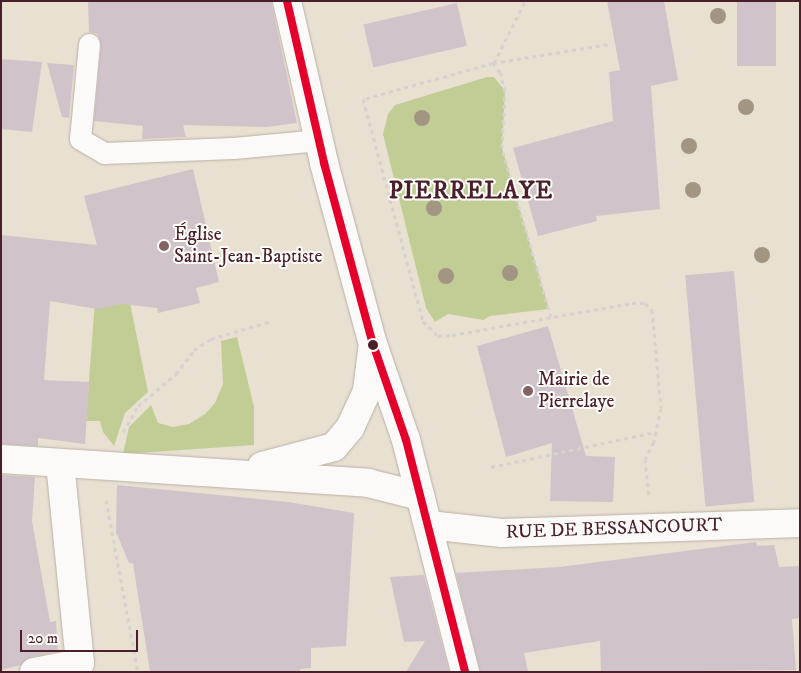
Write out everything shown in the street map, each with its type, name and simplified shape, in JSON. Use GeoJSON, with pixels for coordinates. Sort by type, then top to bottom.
{"type":"FeatureCollection","features":[{"type":"Feature","properties":{"kind":"street"},"geometry":{"type":"LineString","coordinates":[[287,1],[320,140],[373,344],[406,440],[429,525],[444,600],[465,672]]}},
{"type":"Feature","properties":{"kind":"street"},"geometry":{"type":"LineString","coordinates":[[233,472],[301,458],[334,447],[350,428],[367,392],[373,344]]}},
{"type":"Feature","properties":{"kind":"street"},"geometry":{"type":"LineString","coordinates":[[1,459],[100,467],[233,472],[368,483],[420,496]]}},
{"type":"Feature","properties":{"kind":"street"},"geometry":{"type":"LineString","coordinates":[[34,672],[80,663],[60,464]]}},
{"type":"Feature","properties":{"kind":"street","name":"RUE DE BESSANCOURT"},"geometry":{"type":"LineString","coordinates":[[429,525],[502,533],[800,523]]}},
{"type":"Feature","properties":{"kind":"lane"},"geometry":{"type":"LineString","coordinates":[[89,44],[80,139],[104,153],[233,148],[320,140]]}},
{"type":"Feature","properties":{"kind":"path"},"geometry":{"type":"LineString","coordinates":[[493,64],[525,1]]}},
{"type":"Feature","properties":{"kind":"path"},"geometry":{"type":"LineString","coordinates":[[609,44],[493,64],[363,99],[423,321],[438,336],[452,336],[632,303],[645,303],[652,310],[661,408],[656,432],[645,459],[652,528]]}},
{"type":"Feature","properties":{"kind":"path"},"geometry":{"type":"LineString","coordinates":[[493,64],[500,72],[505,90],[502,148],[552,317]]}},
{"type":"Feature","properties":{"kind":"path"},"geometry":{"type":"LineString","coordinates":[[138,672],[100,467],[102,460],[117,450],[128,420],[138,406],[176,374],[194,350],[215,337],[271,321]]}},
{"type":"Feature","properties":{"kind":"path"},"geometry":{"type":"LineString","coordinates":[[491,467],[656,432]]}},
{"type":"Feature","properties":{"kind":"green space"},"geometry":{"type":"Polygon","coordinates":[[[487,77],[494,77],[505,91],[502,148],[549,309],[490,316],[483,320],[448,314],[435,322],[426,308],[383,134],[388,114],[395,105],[487,77]]]}},
{"type":"Feature","properties":{"kind":"green space"},"geometry":{"type":"Polygon","coordinates":[[[123,268],[148,392],[125,413],[114,446],[103,432],[100,421],[86,421],[95,300],[123,268]]]}},
{"type":"Feature","properties":{"kind":"green space"},"geometry":{"type":"Polygon","coordinates":[[[237,337],[254,407],[254,445],[123,454],[129,427],[151,405],[158,423],[173,427],[189,424],[205,414],[215,403],[223,384],[221,341],[237,337]]]}},
{"type":"Feature","properties":{"kind":"building"},"geometry":{"type":"Polygon","coordinates":[[[88,1],[271,1],[297,123],[266,127],[183,125],[186,137],[142,139],[143,126],[94,121],[101,45],[97,34],[89,32],[88,1]]]}},
{"type":"Feature","properties":{"kind":"building"},"geometry":{"type":"Polygon","coordinates":[[[607,1],[664,1],[678,80],[651,86],[660,209],[596,216],[597,221],[538,236],[513,148],[613,121],[609,72],[620,70],[607,1]]]}},
{"type":"Feature","properties":{"kind":"building"},"geometry":{"type":"Polygon","coordinates":[[[737,1],[776,1],[776,66],[737,66],[737,1]]]}},
{"type":"Feature","properties":{"kind":"building"},"geometry":{"type":"Polygon","coordinates":[[[457,3],[467,46],[373,67],[363,25],[457,3]]]}},
{"type":"Feature","properties":{"kind":"building"},"geometry":{"type":"Polygon","coordinates":[[[1,59],[42,62],[32,132],[1,129],[1,59]]]}},
{"type":"Feature","properties":{"kind":"building"},"geometry":{"type":"Polygon","coordinates":[[[47,63],[74,65],[69,118],[62,117],[47,63]]]}},
{"type":"Feature","properties":{"kind":"building"},"geometry":{"type":"Polygon","coordinates":[[[193,169],[219,282],[196,288],[200,303],[158,313],[157,308],[122,304],[97,309],[50,301],[44,380],[89,382],[85,444],[38,438],[38,446],[1,444],[1,235],[97,245],[84,196],[193,169]]]}},
{"type":"Feature","properties":{"kind":"building"},"geometry":{"type":"Polygon","coordinates":[[[734,271],[754,502],[705,506],[685,275],[734,271]]]}},
{"type":"Feature","properties":{"kind":"building","name":"Mairie de Pierrelaye"},"geometry":{"type":"Polygon","coordinates":[[[548,326],[586,456],[615,457],[613,502],[550,501],[552,443],[506,457],[477,346],[548,326]]]}},
{"type":"Feature","properties":{"kind":"building"},"geometry":{"type":"Polygon","coordinates":[[[1,475],[35,477],[32,521],[50,622],[56,621],[58,651],[31,657],[21,665],[1,670],[1,475]]]}},
{"type":"Feature","properties":{"kind":"building"},"geometry":{"type":"Polygon","coordinates":[[[117,485],[288,502],[354,513],[346,646],[311,648],[311,668],[300,669],[301,672],[150,672],[133,563],[129,563],[116,532],[117,485]]]}},
{"type":"Feature","properties":{"kind":"building"},"geometry":{"type":"Polygon","coordinates":[[[756,542],[757,546],[774,545],[779,567],[800,566],[800,618],[792,619],[796,670],[601,672],[600,641],[524,653],[528,672],[480,672],[456,573],[559,567],[756,542]]]}},
{"type":"Feature","properties":{"kind":"building"},"geometry":{"type":"Polygon","coordinates":[[[424,575],[449,672],[406,672],[425,641],[404,642],[390,577],[424,575]]]}},
{"type":"Feature","properties":{"kind":"transit line"},"geometry":{"type":"LineString","coordinates":[[287,1],[324,163],[373,344],[406,440],[465,672]]}},
{"type":"Feature","properties":{"kind":"place","name":"Église Saint-Jean-Baptiste"},"geometry":{"type":"Point","coordinates":[164,246]}},
{"type":"Feature","properties":{"kind":"place","name":"Mairie de Pierrelaye"},"geometry":{"type":"Point","coordinates":[528,391]}},
{"type":"Feature","properties":{"kind":"district","name":"PIERRELAYE"},"geometry":{"type":"Point","coordinates":[471,192]}}]}
